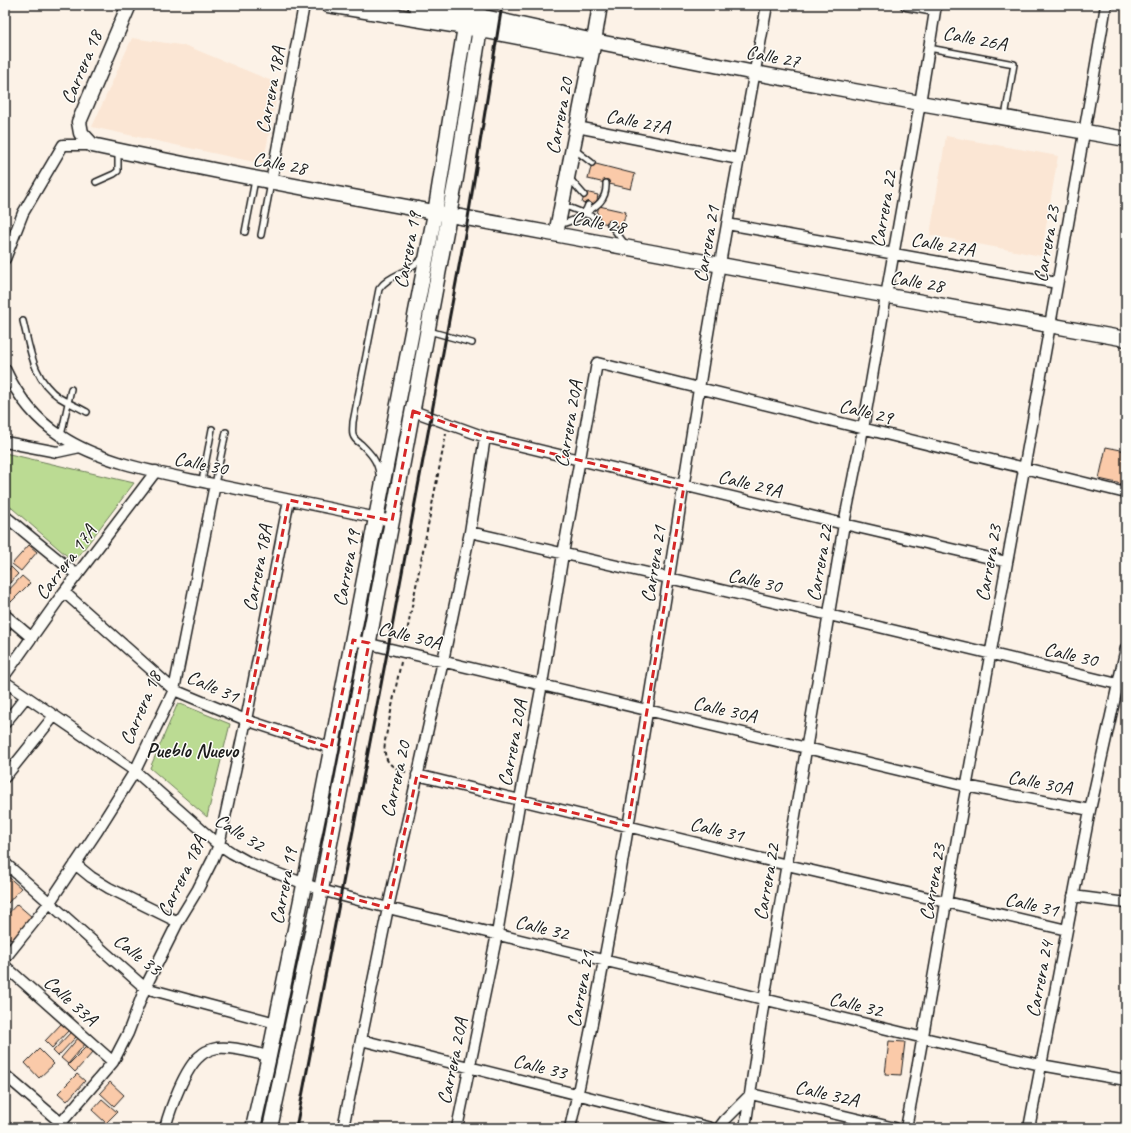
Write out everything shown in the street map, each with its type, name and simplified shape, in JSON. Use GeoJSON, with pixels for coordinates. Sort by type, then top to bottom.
{"type":"FeatureCollection","features":[{"type":"Feature","properties":{"kind":"main road","name":"Carrera 18"},"geometry":{"type":"LineString","coordinates":[[92,146],[81,132],[79,122],[129,5]]}},
{"type":"Feature","properties":{"kind":"main road","name":"Calle 27"},"geometry":{"type":"LineString","coordinates":[[328,5],[466,20]]}},
{"type":"Feature","properties":{"kind":"main road","name":"Calle 27"},"geometry":{"type":"LineString","coordinates":[[415,5],[466,20],[593,46],[755,73],[1126,139]]}},
{"type":"Feature","properties":{"kind":"main road","name":"Carrera 20"},"geometry":{"type":"LineString","coordinates":[[557,230],[600,5]]}},
{"type":"Feature","properties":{"kind":"main road","name":"Carrera 19"},"geometry":{"type":"LineString","coordinates":[[253,1128],[276,1023],[381,495],[435,213],[466,20]]}},
{"type":"Feature","properties":{"kind":"main road","name":"Carrera 19"},"geometry":{"type":"LineString","coordinates":[[270,1128],[321,890],[413,412],[456,178],[480,23]]}},
{"type":"Feature","properties":{"kind":"main road","name":"Calle 28"},"geometry":{"type":"LineString","coordinates":[[92,146],[435,213],[557,230],[629,248],[1126,339]]}},
{"type":"Feature","properties":{"kind":"street","name":"Carrera 18A"},"geometry":{"type":"LineString","coordinates":[[271,182],[304,5]]}},
{"type":"Feature","properties":{"kind":"street","name":"Carrera 21"},"geometry":{"type":"LineString","coordinates":[[570,1128],[604,960],[628,826],[699,388],[767,5]]}},
{"type":"Feature","properties":{"kind":"street","name":"Calle 26A"},"geometry":{"type":"LineString","coordinates":[[906,5],[935,7]]}},
{"type":"Feature","properties":{"kind":"street","name":"Carrera 23"},"geometry":{"type":"LineString","coordinates":[[906,1128],[924,1038],[966,786],[1085,131],[1106,5]]}},
{"type":"Feature","properties":{"kind":"street","name":"Carrera 22"},"geometry":{"type":"LineString","coordinates":[[745,1128],[764,1000],[844,524],[863,429],[894,254],[935,7]]}},
{"type":"Feature","properties":{"kind":"street","name":"Calle 27A"},"geometry":{"type":"LineString","coordinates":[[577,128],[739,159]]}},
{"type":"Feature","properties":{"kind":"street"},"geometry":{"type":"LineString","coordinates":[[5,237],[23,213],[63,145],[92,146]]}},
{"type":"Feature","properties":{"kind":"street"},"geometry":{"type":"LineString","coordinates":[[5,259],[23,213]]}},
{"type":"Feature","properties":{"kind":"street","name":"Calle 27A"},"geometry":{"type":"LineString","coordinates":[[727,224],[1057,282]]}},
{"type":"Feature","properties":{"kind":"street","name":"Calle 29"},"geometry":{"type":"LineString","coordinates":[[597,363],[1126,493]]}},
{"type":"Feature","properties":{"kind":"street","name":"Carrera 20A"},"geometry":{"type":"LineString","coordinates":[[457,1128],[497,934],[597,363]]}},
{"type":"Feature","properties":{"kind":"street","name":"Calle 30"},"geometry":{"type":"LineString","coordinates":[[5,369],[23,400],[37,416],[60,436],[101,456],[156,472],[392,521]]}},
{"type":"Feature","properties":{"kind":"street","name":"Calle 29A"},"geometry":{"type":"LineString","coordinates":[[413,412],[485,437],[580,461],[1007,562]]}},
{"type":"Feature","properties":{"kind":"street","name":"Carrera 20"},"geometry":{"type":"LineString","coordinates":[[343,1128],[388,908],[470,532],[485,437]]}},
{"type":"Feature","properties":{"kind":"street"},"geometry":{"type":"LineString","coordinates":[[5,442],[57,452],[80,447]]}},
{"type":"Feature","properties":{"kind":"street","name":"Carrera 17A"},"geometry":{"type":"LineString","coordinates":[[5,675],[64,592],[156,472]]}},
{"type":"Feature","properties":{"kind":"street","name":"Carrera 18"},"geometry":{"type":"LineString","coordinates":[[5,958],[50,902],[135,771],[174,690],[215,484]]}},
{"type":"Feature","properties":{"kind":"street","name":"Carrera 18A"},"geometry":{"type":"LineString","coordinates":[[64,1126],[113,1062],[128,1033],[145,988],[178,922],[198,889],[219,845],[246,720],[289,500]]}},
{"type":"Feature","properties":{"kind":"street"},"geometry":{"type":"LineString","coordinates":[[5,516],[77,576]]}},
{"type":"Feature","properties":{"kind":"street","name":"Calle 30"},"geometry":{"type":"LineString","coordinates":[[470,532],[829,615],[1122,685]]}},
{"type":"Feature","properties":{"kind":"street","name":"Calle 31"},"geometry":{"type":"LineString","coordinates":[[64,592],[174,690],[246,720],[331,748]]}},
{"type":"Feature","properties":{"kind":"street"},"geometry":{"type":"LineString","coordinates":[[5,616],[32,638]]}},
{"type":"Feature","properties":{"kind":"street","name":"Calle 30A"},"geometry":{"type":"LineString","coordinates":[[353,640],[966,786],[1090,810]]}},
{"type":"Feature","properties":{"kind":"street","name":"Carrera 24"},"geometry":{"type":"LineString","coordinates":[[1029,1128],[1090,810],[1122,685],[1126,648]]}},
{"type":"Feature","properties":{"kind":"street","name":"Calle 32"},"geometry":{"type":"LineString","coordinates":[[5,682],[135,771],[219,845],[250,863],[304,884],[388,908],[764,1000],[1041,1065],[1126,1080]]}},
{"type":"Feature","properties":{"kind":"street"},"geometry":{"type":"LineString","coordinates":[[5,723],[26,697]]}},
{"type":"Feature","properties":{"kind":"street"},"geometry":{"type":"LineString","coordinates":[[5,777],[54,716]]}},
{"type":"Feature","properties":{"kind":"street","name":"Calle 31"},"geometry":{"type":"LineString","coordinates":[[417,774],[787,865],[1067,930]]}},
{"type":"Feature","properties":{"kind":"street","name":"Calle 33"},"geometry":{"type":"LineString","coordinates":[[5,863],[145,988],[276,1023]]}},
{"type":"Feature","properties":{"kind":"street"},"geometry":{"type":"LineString","coordinates":[[75,864],[91,877],[109,888],[178,922]]}},
{"type":"Feature","properties":{"kind":"street","name":"Calle 31"},"geometry":{"type":"LineString","coordinates":[[1074,896],[1126,903]]}},
{"type":"Feature","properties":{"kind":"street","name":"Calle 33A"},"geometry":{"type":"LineString","coordinates":[[5,966],[113,1062]]}},
{"type":"Feature","properties":{"kind":"street","name":"Calle 33"},"geometry":{"type":"LineString","coordinates":[[361,1040],[711,1128]]}},
{"type":"Feature","properties":{"kind":"street"},"geometry":{"type":"LineString","coordinates":[[166,1128],[172,1106],[181,1085],[190,1069],[200,1056],[216,1048],[237,1049],[269,1056]]}},
{"type":"Feature","properties":{"kind":"street"},"geometry":{"type":"LineString","coordinates":[[5,1075],[64,1126]]}},
{"type":"Feature","properties":{"kind":"street"},"geometry":{"type":"LineString","coordinates":[[719,1128],[751,1094]]}},
{"type":"Feature","properties":{"kind":"street","name":"Calle 32A"},"geometry":{"type":"LineString","coordinates":[[751,1094],[895,1128]]}},
{"type":"Feature","properties":{"kind":"lane","name":"Calle 26A"},"geometry":{"type":"LineString","coordinates":[[928,48],[1014,64],[1004,118]]}},
{"type":"Feature","properties":{"kind":"lane"},"geometry":{"type":"LineString","coordinates":[[573,148],[592,163]]}},
{"type":"Feature","properties":{"kind":"lane"},"geometry":{"type":"LineString","coordinates":[[96,182],[118,171],[118,151]]}},
{"type":"Feature","properties":{"kind":"lane"},"geometry":{"type":"LineString","coordinates":[[567,176],[584,195]]}},
{"type":"Feature","properties":{"kind":"lane"},"geometry":{"type":"LineString","coordinates":[[245,232],[255,179]]}},
{"type":"Feature","properties":{"kind":"lane"},"geometry":{"type":"LineString","coordinates":[[261,235],[271,182]]}},
{"type":"Feature","properties":{"kind":"lane"},"geometry":{"type":"LineString","coordinates":[[557,230],[596,207],[605,195],[606,183]]}},
{"type":"Feature","properties":{"kind":"lane"},"geometry":{"type":"LineString","coordinates":[[562,205],[596,218]]}},
{"type":"Feature","properties":{"kind":"lane"},"geometry":{"type":"LineString","coordinates":[[584,214],[588,205]]}},
{"type":"Feature","properties":{"kind":"lane"},"geometry":{"type":"LineString","coordinates":[[610,224],[629,248]]}},
{"type":"Feature","properties":{"kind":"lane"},"geometry":{"type":"LineString","coordinates":[[381,495],[377,462],[371,453],[356,440],[353,435],[354,414],[379,289],[383,283],[409,270],[415,265],[422,259],[428,248]]}},
{"type":"Feature","properties":{"kind":"lane"},"geometry":{"type":"LineString","coordinates":[[23,321],[34,367],[46,385],[58,397],[87,412]]}},
{"type":"Feature","properties":{"kind":"lane"},"geometry":{"type":"LineString","coordinates":[[428,331],[472,343]]}},
{"type":"Feature","properties":{"kind":"lane"},"geometry":{"type":"LineString","coordinates":[[60,436],[71,389]]}},
{"type":"Feature","properties":{"kind":"lane"},"geometry":{"type":"LineString","coordinates":[[202,481],[212,429]]}},
{"type":"Feature","properties":{"kind":"lane"},"geometry":{"type":"LineString","coordinates":[[215,484],[226,432]]}},
{"type":"Feature","properties":{"kind":"path"},"geometry":{"type":"LineString","coordinates":[[417,774],[403,771],[394,767],[385,759],[384,750],[446,434]]}},
{"type":"Feature","properties":{"kind":"highlighted area"},"geometry":{"type":"Polygon","coordinates":[[[413,411],[485,437],[684,486],[628,826],[417,775],[388,908],[321,890],[369,643],[353,640],[331,748],[246,720],[289,500],[392,521],[413,411]]]}},
{"type":"Feature","properties":{"kind":"shaded area"},"geometry":{"type":"Polygon","coordinates":[[[132,38],[187,46],[279,84],[263,164],[92,127],[132,38]]]}},
{"type":"Feature","properties":{"kind":"shaded area"},"geometry":{"type":"Polygon","coordinates":[[[946,136],[1058,156],[1041,256],[930,235],[946,136]]]}},
{"type":"Feature","properties":{"kind":"green space"},"geometry":{"type":"Polygon","coordinates":[[[5,453],[134,483],[74,562],[5,502],[5,453]]]}},
{"type":"Feature","properties":{"kind":"green space"},"geometry":{"type":"Polygon","coordinates":[[[178,703],[230,724],[207,817],[150,768],[178,703]]]}},
{"type":"Feature","properties":{"kind":"building"},"geometry":{"type":"Polygon","coordinates":[[[592,163],[635,174],[631,189],[588,179],[592,163]]]}},
{"type":"Feature","properties":{"kind":"building"},"geometry":{"type":"Polygon","coordinates":[[[585,192],[598,195],[596,206],[582,203],[585,192]]]}},
{"type":"Feature","properties":{"kind":"building"},"geometry":{"type":"Polygon","coordinates":[[[599,206],[626,212],[622,227],[595,221],[599,206]]]}},
{"type":"Feature","properties":{"kind":"building"},"geometry":{"type":"Polygon","coordinates":[[[1106,447],[1126,451],[1126,485],[1099,479],[1106,447]]]}},
{"type":"Feature","properties":{"kind":"building"},"geometry":{"type":"Polygon","coordinates":[[[29,545],[37,552],[21,571],[12,564],[29,545]]]}},
{"type":"Feature","properties":{"kind":"building"},"geometry":{"type":"Polygon","coordinates":[[[11,567],[18,574],[5,588],[5,574],[11,567]]]}},
{"type":"Feature","properties":{"kind":"building"},"geometry":{"type":"Polygon","coordinates":[[[22,576],[30,583],[11,602],[5,594],[22,576]]]}},
{"type":"Feature","properties":{"kind":"building"},"geometry":{"type":"Polygon","coordinates":[[[5,623],[11,629],[5,636],[5,623]]]}},
{"type":"Feature","properties":{"kind":"building"},"geometry":{"type":"Polygon","coordinates":[[[5,874],[21,888],[8,903],[5,901],[5,874]]]}},
{"type":"Feature","properties":{"kind":"building"},"geometry":{"type":"Polygon","coordinates":[[[17,904],[32,917],[12,940],[5,934],[5,917],[17,904]]]}},
{"type":"Feature","properties":{"kind":"building"},"geometry":{"type":"Polygon","coordinates":[[[62,1023],[69,1030],[52,1048],[45,1041],[62,1023]]]}},
{"type":"Feature","properties":{"kind":"building"},"geometry":{"type":"Polygon","coordinates":[[[72,1031],[77,1036],[58,1056],[53,1051],[72,1031]]]}},
{"type":"Feature","properties":{"kind":"building"},"geometry":{"type":"Polygon","coordinates":[[[79,1037],[86,1043],[68,1064],[61,1058],[79,1037]]]}},
{"type":"Feature","properties":{"kind":"building"},"geometry":{"type":"Polygon","coordinates":[[[889,1041],[905,1042],[901,1075],[885,1074],[889,1041]]]}},
{"type":"Feature","properties":{"kind":"building"},"geometry":{"type":"Polygon","coordinates":[[[88,1045],[94,1051],[75,1072],[68,1065],[88,1045]]]}},
{"type":"Feature","properties":{"kind":"building"},"geometry":{"type":"Polygon","coordinates":[[[39,1049],[54,1064],[39,1078],[25,1063],[39,1049]]]}},
{"type":"Feature","properties":{"kind":"building"},"geometry":{"type":"Polygon","coordinates":[[[77,1074],[85,1081],[67,1101],[58,1093],[77,1074]]]}},
{"type":"Feature","properties":{"kind":"building"},"geometry":{"type":"Polygon","coordinates":[[[110,1082],[124,1095],[114,1106],[100,1093],[110,1082]]]}},
{"type":"Feature","properties":{"kind":"building"},"geometry":{"type":"Polygon","coordinates":[[[102,1099],[117,1112],[106,1123],[92,1110],[102,1099]]]}},
{"type":"Feature","properties":{"kind":"railway"},"geometry":{"type":"LineString","coordinates":[[296,1128],[388,648],[468,218],[502,5]]}},
{"type":"Feature","properties":{"kind":"district","name":"Pueblo Nuevo"},"geometry":{"type":"Point","coordinates":[192,750]}}]}
